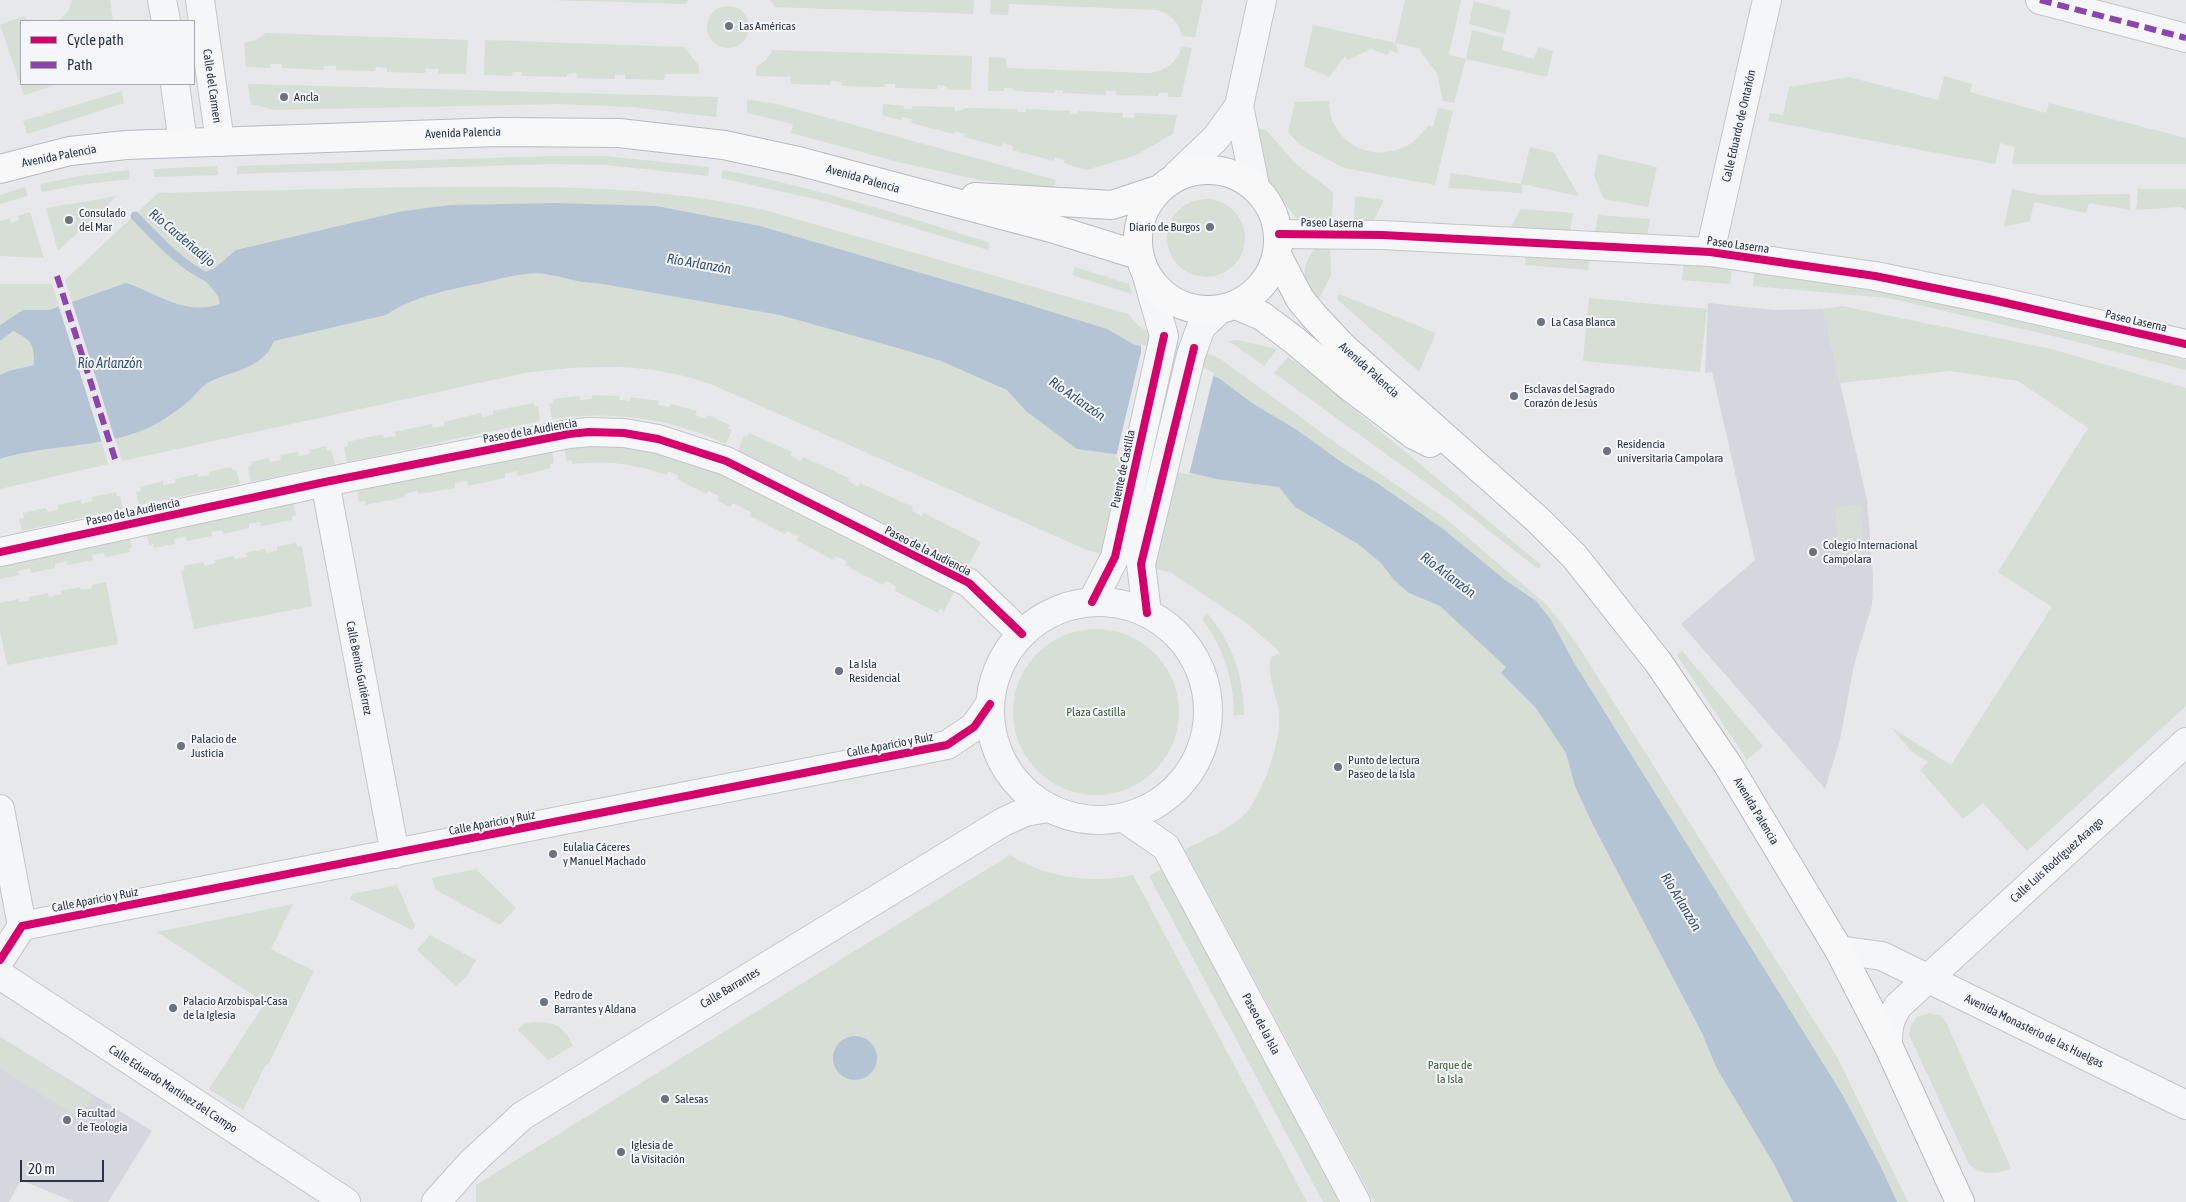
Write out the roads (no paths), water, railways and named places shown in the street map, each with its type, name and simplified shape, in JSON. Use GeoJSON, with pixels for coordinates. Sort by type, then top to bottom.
{"type":"FeatureCollection","features":[{"type":"Feature","properties":{"kind":"highway","name":"Avenida Palencia"},"geometry":{"type":"LineString","coordinates":[[0,169],[86,148],[499,132],[619,133],[724,144],[798,161],[1058,231],[1143,266]]}},
{"type":"Feature","properties":{"kind":"highway"},"geometry":{"type":"LineString","coordinates":[[1204,169],[1231,172],[1255,186],[1272,208],[1278,245],[1269,276],[1255,293],[1227,307],[1198,310],[1178,304],[1160,292],[1143,266],[1137,238],[1139,220],[1146,204],[1167,182],[1204,169]]}},
{"type":"Feature","properties":{"kind":"highway","name":"Avenida Palencia"},"geometry":{"type":"LineString","coordinates":[[921,195],[1112,205],[1167,182]]}},
{"type":"Feature","properties":{"kind":"highway","name":"Avenida Palencia"},"geometry":{"type":"LineString","coordinates":[[1278,245],[1300,299],[1314,316],[1343,347],[1538,520],[1575,557],[1640,638],[1728,765],[1839,950],[1888,1044],[1960,1202]]}},
{"type":"Feature","properties":{"kind":"highway","name":"Avenida Palencia"},"geometry":{"type":"LineString","coordinates":[[1227,307],[1262,316],[1414,435],[1480,470]]}},
{"type":"Feature","properties":{"kind":"street"},"geometry":{"type":"LineString","coordinates":[[162,0],[166,20]]}},
{"type":"Feature","properties":{"kind":"street","name":"Calle del Carmen"},"geometry":{"type":"LineString","coordinates":[[200,0],[220,142]]}},
{"type":"Feature","properties":{"kind":"street"},"geometry":{"type":"LineString","coordinates":[[1167,182],[1216,138],[1239,106],[1262,0]]}},
{"type":"Feature","properties":{"kind":"street","name":"Calle Eduardo de Ontañón"},"geometry":{"type":"LineString","coordinates":[[1710,252],[1767,0]]}},
{"type":"Feature","properties":{"kind":"street"},"geometry":{"type":"LineString","coordinates":[[2040,0],[2186,38]]}},
{"type":"Feature","properties":{"kind":"street"},"geometry":{"type":"LineString","coordinates":[[175,85],[183,143]]}},
{"type":"Feature","properties":{"kind":"street"},"geometry":{"type":"LineString","coordinates":[[1239,106],[1255,186]]}},
{"type":"Feature","properties":{"kind":"street","name":"Paseo Laserna"},"geometry":{"type":"LineString","coordinates":[[1278,245],[1374,235],[1710,252],[1875,276],[1994,300],[2186,344]]}},
{"type":"Feature","properties":{"kind":"street","name":"Puente de Castilla"},"geometry":{"type":"LineString","coordinates":[[1092,602],[1115,557],[1164,336],[1143,266]]}},
{"type":"Feature","properties":{"kind":"street"},"geometry":{"type":"LineString","coordinates":[[1147,613],[1141,564],[1194,348],[1201,327],[1227,307]]}},
{"type":"Feature","properties":{"kind":"street","name":"Paseo de la Audiencia"},"geometry":{"type":"LineString","coordinates":[[0,552],[325,482],[569,434],[589,432],[624,433],[658,439],[726,461],[969,583],[1022,634]]}},
{"type":"Feature","properties":{"kind":"street","name":"Calle Benito Gutiérrez"},"geometry":{"type":"LineString","coordinates":[[325,482],[396,854]]}},
{"type":"Feature","properties":{"kind":"street"},"geometry":{"type":"LineString","coordinates":[[1092,602],[1118,604],[1147,613],[1171,630],[1191,652],[1203,679],[1208,708],[1208,723],[1200,752],[1186,778],[1165,798],[1145,810],[1124,818],[1085,819],[1060,813],[1048,808],[1025,791],[1007,770],[995,745],[990,718],[991,691],[999,666],[1013,643],[1049,614],[1070,606],[1092,602]]}},
{"type":"Feature","properties":{"kind":"street","name":"Calle Aparicio y Ruiz"},"geometry":{"type":"LineString","coordinates":[[22,926],[947,745],[974,727],[990,704]]}},
{"type":"Feature","properties":{"kind":"street","name":"Calle Luis Rodríguez Arango"},"geometry":{"type":"LineString","coordinates":[[1888,1044],[1888,1029],[1891,1017],[1898,1006],[2186,742]]}},
{"type":"Feature","properties":{"kind":"street","name":"Paseo de la Isla"},"geometry":{"type":"LineString","coordinates":[[1165,798],[1166,847],[1356,1202]]}},
{"type":"Feature","properties":{"kind":"street"},"geometry":{"type":"LineString","coordinates":[[0,808],[22,926],[0,960]]}},
{"type":"Feature","properties":{"kind":"street","name":"Calle Barrantes"},"geometry":{"type":"LineString","coordinates":[[436,1202],[470,1164],[522,1116],[1004,822],[1025,812],[1048,808]]}},
{"type":"Feature","properties":{"kind":"street","name":"Paseo de la Isla"},"geometry":{"type":"LineString","coordinates":[[1124,818],[1166,847]]}},
{"type":"Feature","properties":{"kind":"street","name":"Avenida Monasterio de las Huelgas"},"geometry":{"type":"LineString","coordinates":[[1839,950],[1882,956],[2186,1105]]}},
{"type":"Feature","properties":{"kind":"street"},"geometry":{"type":"LineString","coordinates":[[1854,978],[1863,963],[1882,956]]}},
{"type":"Feature","properties":{"kind":"street","name":"Calle Eduardo Martínez del Campo"},"geometry":{"type":"LineString","coordinates":[[0,976],[346,1202]]}},
{"type":"Feature","properties":{"kind":"water","name":"Río Arlanzón"},"geometry":{"type":"Polygon","coordinates":[[[555,203],[656,206],[760,226],[1107,329],[1133,344],[1177,358],[1220,379],[1252,403],[1297,430],[1344,464],[1377,483],[1443,529],[1505,580],[1536,601],[1551,620],[1573,661],[1842,1094],[1880,1165],[1897,1202],[1793,1202],[1774,1164],[1716,1067],[1702,1033],[1591,821],[1575,786],[1566,753],[1536,708],[1501,673],[1506,667],[1440,606],[1409,593],[1394,580],[1381,563],[1358,544],[1295,507],[1279,487],[1216,479],[1115,454],[1077,449],[1026,411],[1007,390],[941,361],[912,352],[780,315],[537,274],[510,276],[436,293],[410,302],[386,315],[274,341],[269,351],[255,363],[247,368],[209,382],[178,409],[145,429],[104,441],[34,451],[0,459],[0,375],[34,365],[32,347],[28,340],[13,331],[0,341],[0,325],[23,310],[49,310],[126,283],[183,306],[207,307],[220,304],[218,296],[200,274],[215,268],[236,250],[403,211],[451,205],[555,203]]]}},
{"type":"Feature","properties":{"kind":"water"},"geometry":{"type":"Polygon","coordinates":[[[851,1036],[859,1036],[871,1042],[877,1058],[871,1074],[859,1080],[851,1080],[839,1074],[833,1062],[833,1054],[839,1042],[851,1036]]]}},
{"type":"Feature","properties":{"kind":"waterway","name":"Río Cardeñadijo"},"geometry":{"type":"LineString","coordinates":[[135,216],[161,243],[180,259],[200,274],[211,279]]}},
{"type":"Feature","properties":{"kind":"place","name":"Las Américas"},"geometry":{"type":"Point","coordinates":[729,26]}},
{"type":"Feature","properties":{"kind":"place","name":"Ancla"},"geometry":{"type":"Point","coordinates":[284,97]}},
{"type":"Feature","properties":{"kind":"place","name":"Consulado del Mar"},"geometry":{"type":"Point","coordinates":[69,220]}},
{"type":"Feature","properties":{"kind":"place","name":"Diario de Burgos"},"geometry":{"type":"Point","coordinates":[1210,227]}},
{"type":"Feature","properties":{"kind":"place","name":"La Casa Blanca"},"geometry":{"type":"Point","coordinates":[1541,322]}},
{"type":"Feature","properties":{"kind":"place","name":"Esclavas del Sagrado Corazón de Jesús"},"geometry":{"type":"Point","coordinates":[1514,396]}},
{"type":"Feature","properties":{"kind":"place","name":"Residencia universitaria Campolara"},"geometry":{"type":"Point","coordinates":[1607,451]}},
{"type":"Feature","properties":{"kind":"place","name":"Colegio Internacional Campolara"},"geometry":{"type":"Point","coordinates":[1813,552]}},
{"type":"Feature","properties":{"kind":"place","name":"La Isla Residencial"},"geometry":{"type":"Point","coordinates":[839,671]}},
{"type":"Feature","properties":{"kind":"place","name":"Palacio de Justicia"},"geometry":{"type":"Point","coordinates":[181,746]}},
{"type":"Feature","properties":{"kind":"place","name":"Punto de lectura Paseo de la Isla"},"geometry":{"type":"Point","coordinates":[1338,767]}},
{"type":"Feature","properties":{"kind":"place","name":"Eulalia Cáceres y Manuel Machado"},"geometry":{"type":"Point","coordinates":[553,854]}},
{"type":"Feature","properties":{"kind":"place","name":"Pedro de Barrantes y Aldana"},"geometry":{"type":"Point","coordinates":[544,1002]}},
{"type":"Feature","properties":{"kind":"place","name":"Palacio Arzobispal-Casa de la Iglesia"},"geometry":{"type":"Point","coordinates":[173,1008]}},
{"type":"Feature","properties":{"kind":"place","name":"Salesas"},"geometry":{"type":"Point","coordinates":[665,1099]}},
{"type":"Feature","properties":{"kind":"place","name":"Facultad de Teología"},"geometry":{"type":"Point","coordinates":[67,1120]}},
{"type":"Feature","properties":{"kind":"place","name":"Iglesia de la Visitación"},"geometry":{"type":"Point","coordinates":[621,1152]}},
{"type":"Feature","properties":{"kind":"park label","name":"Plaza Castilla"},"geometry":{"type":"Point","coordinates":[1096,712]}},
{"type":"Feature","properties":{"kind":"park label","name":"Parque de la Isla"},"geometry":{"type":"Point","coordinates":[1450,1072]}}]}
